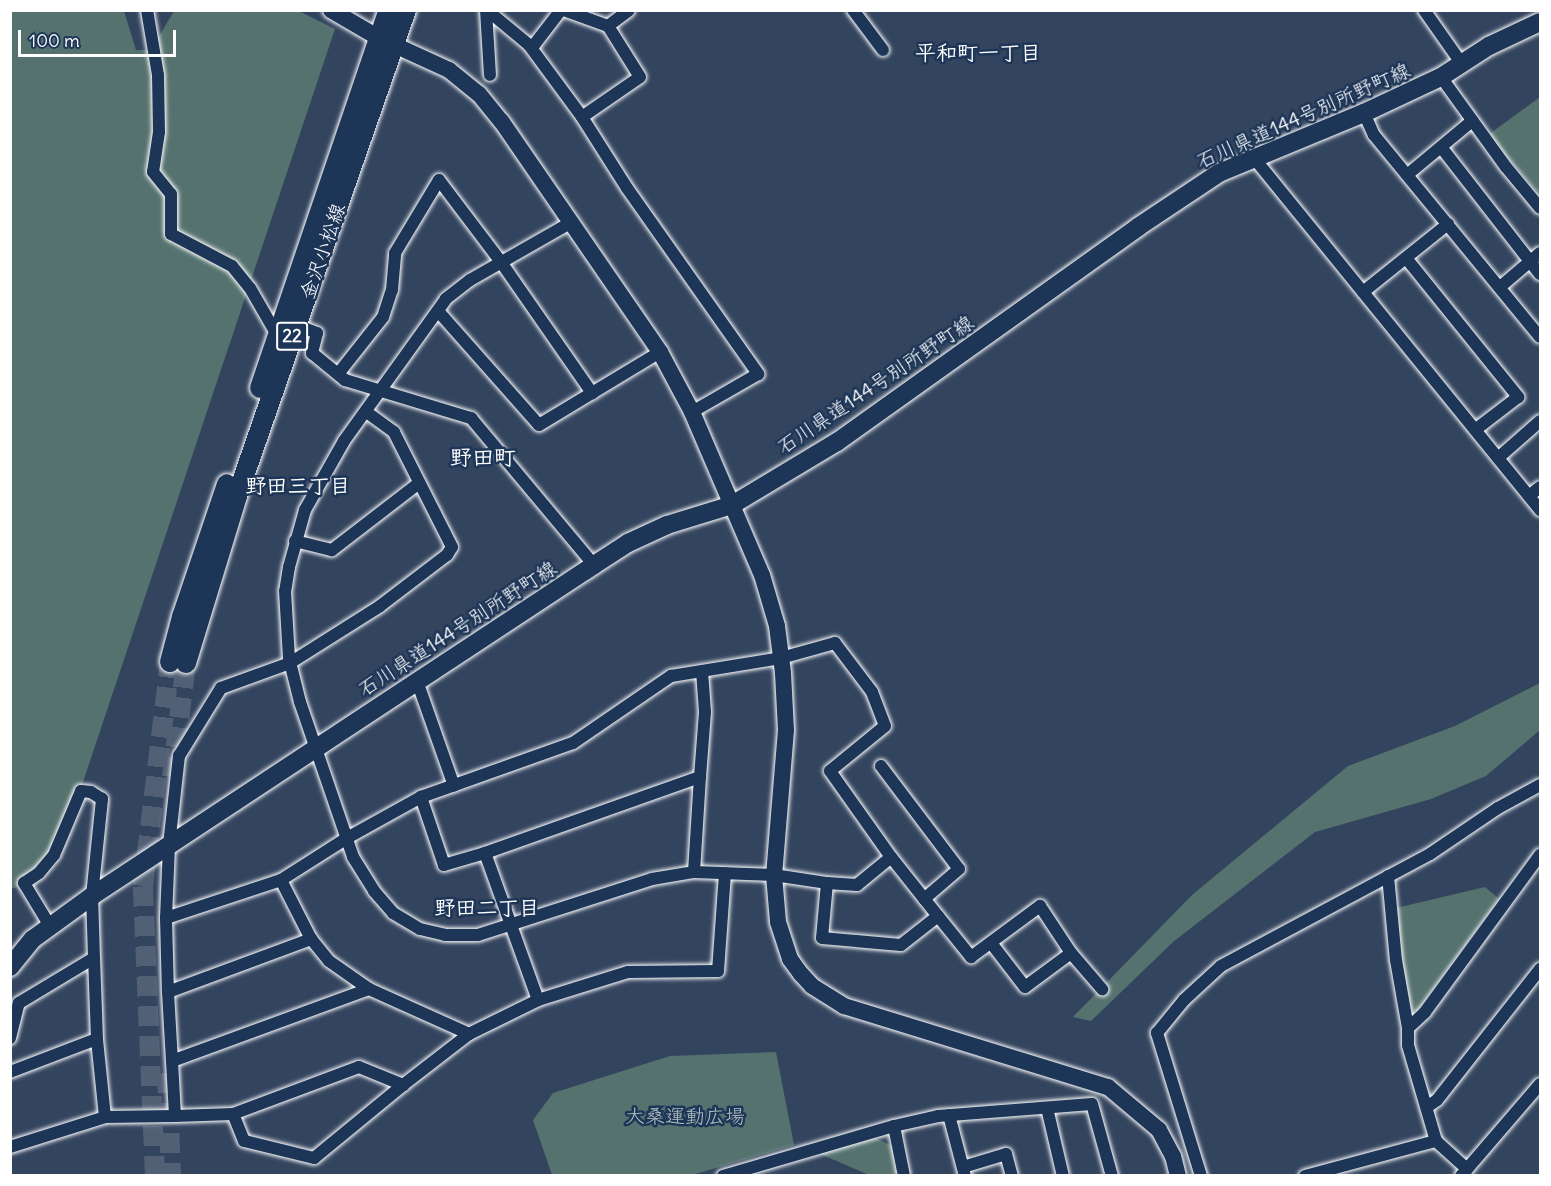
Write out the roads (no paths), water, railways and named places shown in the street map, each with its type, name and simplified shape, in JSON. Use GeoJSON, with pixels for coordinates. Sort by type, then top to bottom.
{"type":"FeatureCollection","features":[{"type":"Feature","properties":{"kind":"main road","name":"金沢小松線"},"geometry":{"type":"LineString","coordinates":[[387,41],[390,10]]}},
{"type":"Feature","properties":{"kind":"main road","name":"金沢小松線"},"geometry":{"type":"LineString","coordinates":[[178,662],[182,617],[284,338],[387,41],[406,10]]}},
{"type":"Feature","properties":{"kind":"main road","name":"石川県道144号別所野町線"},"geometry":{"type":"LineString","coordinates":[[12,961],[33,939],[92,896],[628,543],[667,525],[732,504],[837,442],[1138,226],[1219,173],[1364,113],[1441,77],[1490,46],[1540,22]]}},
{"type":"Feature","properties":{"kind":"street"},"geometry":{"type":"LineString","coordinates":[[147,10],[158,75],[159,132],[153,172],[171,194],[171,234],[232,266],[284,338],[304,328],[316,333],[312,353],[345,380],[382,389],[471,418],[594,565]]}},
{"type":"Feature","properties":{"kind":"street"},"geometry":{"type":"LineString","coordinates":[[331,10],[387,41],[448,70],[479,94],[502,122],[660,352],[692,412],[762,575],[777,626],[781,658],[785,762],[774,875],[778,922],[790,959],[812,986],[844,1005],[1107,1087],[1159,1130],[1173,1156],[1178,1176]]}},
{"type":"Feature","properties":{"kind":"street"},"geometry":{"type":"LineString","coordinates":[[486,10],[529,45],[582,117],[627,188],[759,374],[692,412]]}},
{"type":"Feature","properties":{"kind":"street"},"geometry":{"type":"LineString","coordinates":[[486,10],[490,75]]}},
{"type":"Feature","properties":{"kind":"street"},"geometry":{"type":"LineString","coordinates":[[529,45],[534,45],[563,10],[608,26],[640,77],[582,117]]}},
{"type":"Feature","properties":{"kind":"street"},"geometry":{"type":"LineString","coordinates":[[608,26],[629,10]]}},
{"type":"Feature","properties":{"kind":"street"},"geometry":{"type":"LineString","coordinates":[[853,10],[884,50]]}},
{"type":"Feature","properties":{"kind":"street"},"geometry":{"type":"LineString","coordinates":[[1424,10],[1462,64]]}},
{"type":"Feature","properties":{"kind":"street"},"geometry":{"type":"LineString","coordinates":[[1531,10],[1540,22]]}},
{"type":"Feature","properties":{"kind":"street"},"geometry":{"type":"LineString","coordinates":[[1441,77],[1540,208]]}},
{"type":"Feature","properties":{"kind":"street"},"geometry":{"type":"LineString","coordinates":[[1364,113],[1374,135],[1540,337]]}},
{"type":"Feature","properties":{"kind":"street"},"geometry":{"type":"LineString","coordinates":[[1407,175],[1472,121]]}},
{"type":"Feature","properties":{"kind":"street"},"geometry":{"type":"LineString","coordinates":[[1441,147],[1540,274]]}},
{"type":"Feature","properties":{"kind":"street"},"geometry":{"type":"LineString","coordinates":[[1254,158],[1540,510]]}},
{"type":"Feature","properties":{"kind":"street"},"geometry":{"type":"LineString","coordinates":[[338,374],[383,317],[392,290],[395,253],[439,180],[501,262],[592,393]]}},
{"type":"Feature","properties":{"kind":"street"},"geometry":{"type":"LineString","coordinates":[[570,223],[471,280],[446,299],[366,412],[319,483],[305,510],[295,541],[285,591],[292,679],[353,857],[374,891],[393,913],[420,929],[445,935],[478,935],[652,879],[694,872],[774,875],[857,885],[891,857]]}},
{"type":"Feature","properties":{"kind":"street"},"geometry":{"type":"LineString","coordinates":[[1363,292],[1448,225]]}},
{"type":"Feature","properties":{"kind":"street"},"geometry":{"type":"LineString","coordinates":[[1500,287],[1540,253]]}},
{"type":"Feature","properties":{"kind":"street"},"geometry":{"type":"LineString","coordinates":[[1406,258],[1518,397],[1475,430]]}},
{"type":"Feature","properties":{"kind":"street"},"geometry":{"type":"LineString","coordinates":[[438,311],[539,425],[660,352]]}},
{"type":"Feature","properties":{"kind":"street"},"geometry":{"type":"LineString","coordinates":[[175,1116],[166,918],[169,845],[179,756],[221,688],[290,663],[380,606],[447,555],[452,547],[394,432],[366,412]]}},
{"type":"Feature","properties":{"kind":"street"},"geometry":{"type":"LineString","coordinates":[[1498,458],[1540,421]]}},
{"type":"Feature","properties":{"kind":"street"},"geometry":{"type":"LineString","coordinates":[[295,541],[332,550],[419,483]]}},
{"type":"Feature","properties":{"kind":"street"},"geometry":{"type":"LineString","coordinates":[[1529,496],[1540,487]]}},
{"type":"Feature","properties":{"kind":"street"},"geometry":{"type":"LineString","coordinates":[[166,918],[281,880],[347,838],[421,797],[573,743],[670,676],[781,658],[835,643],[872,692],[885,726],[830,771],[891,857],[971,957],[1040,906],[1071,952],[1102,988]]}},
{"type":"Feature","properties":{"kind":"street"},"geometry":{"type":"LineString","coordinates":[[694,872],[705,712],[702,671]]}},
{"type":"Feature","properties":{"kind":"street"},"geometry":{"type":"LineString","coordinates":[[417,681],[453,786]]}},
{"type":"Feature","properties":{"kind":"street"},"geometry":{"type":"LineString","coordinates":[[881,766],[959,869],[924,899]]}},
{"type":"Feature","properties":{"kind":"street"},"geometry":{"type":"LineString","coordinates":[[421,797],[444,865],[485,853],[700,777]]}},
{"type":"Feature","properties":{"kind":"street"},"geometry":{"type":"LineString","coordinates":[[1201,1176],[1157,1033],[1203,980],[1221,966],[1430,854],[1498,808],[1540,785]]}},
{"type":"Feature","properties":{"kind":"street"},"geometry":{"type":"LineString","coordinates":[[50,926],[24,883],[39,873],[54,855],[81,791],[91,792],[102,799],[92,896],[97,1039],[105,1117]]}},
{"type":"Feature","properties":{"kind":"street"},"geometry":{"type":"LineString","coordinates":[[485,853],[538,1000]]}},
{"type":"Feature","properties":{"kind":"street"},"geometry":{"type":"LineString","coordinates":[[1408,1028],[1425,1012],[1540,855]]}},
{"type":"Feature","properties":{"kind":"street"},"geometry":{"type":"LineString","coordinates":[[233,1114],[244,1141],[314,1158],[469,1034],[538,1000],[628,972],[718,971],[725,873]]}},
{"type":"Feature","properties":{"kind":"street"},"geometry":{"type":"LineString","coordinates":[[1388,876],[1396,960],[1408,1028],[1408,1045],[1436,1141],[1464,1172],[1540,1084]]}},
{"type":"Feature","properties":{"kind":"street"},"geometry":{"type":"LineString","coordinates":[[281,880],[311,939],[329,961],[369,989],[469,1034]]}},
{"type":"Feature","properties":{"kind":"street"},"geometry":{"type":"LineString","coordinates":[[827,883],[822,938],[901,945],[938,916]]}},
{"type":"Feature","properties":{"kind":"street"},"geometry":{"type":"LineString","coordinates":[[168,992],[311,939]]}},
{"type":"Feature","properties":{"kind":"street"},"geometry":{"type":"LineString","coordinates":[[991,943],[1025,987],[1071,952]]}},
{"type":"Feature","properties":{"kind":"street"},"geometry":{"type":"LineString","coordinates":[[10,1038],[19,1003],[94,958]]}},
{"type":"Feature","properties":{"kind":"street"},"geometry":{"type":"LineString","coordinates":[[1426,1107],[1437,1100],[1540,969]]}},
{"type":"Feature","properties":{"kind":"street"},"geometry":{"type":"LineString","coordinates":[[172,1061],[369,989]]}},
{"type":"Feature","properties":{"kind":"street"},"geometry":{"type":"LineString","coordinates":[[10,1072],[97,1039]]}},
{"type":"Feature","properties":{"kind":"street"},"geometry":{"type":"LineString","coordinates":[[10,1147],[105,1117],[233,1114],[359,1067],[403,1085]]}},
{"type":"Feature","properties":{"kind":"street"},"geometry":{"type":"LineString","coordinates":[[730,1175],[894,1126],[949,1115],[1092,1104],[1112,1176]]}},
{"type":"Feature","properties":{"kind":"street"},"geometry":{"type":"LineString","coordinates":[[1047,1108],[1063,1176]]}},
{"type":"Feature","properties":{"kind":"street"},"geometry":{"type":"LineString","coordinates":[[949,1115],[964,1171],[1006,1154],[1012,1176]]}},
{"type":"Feature","properties":{"kind":"street"},"geometry":{"type":"LineString","coordinates":[[894,1126],[904,1176]]}},
{"type":"Feature","properties":{"kind":"street"},"geometry":{"type":"LineString","coordinates":[[1305,1176],[1436,1141]]}},
{"type":"Feature","properties":{"kind":"tunnel"},"geometry":{"type":"LineString","coordinates":[[155,1176],[143,886],[170,662]]}},
{"type":"Feature","properties":{"kind":"tunnel"},"geometry":{"type":"LineString","coordinates":[[172,777],[186,663]]}},
{"type":"Feature","properties":{"kind":"tunnel"},"geometry":{"type":"LineString","coordinates":[[167,1073],[171,1176]]}},
{"type":"Feature","properties":{"kind":"district","name":"平和町一丁目"},"geometry":{"type":"Point","coordinates":[978,53]}},
{"type":"Feature","properties":{"kind":"district","name":"野田町"},"geometry":{"type":"Point","coordinates":[483,458]}},
{"type":"Feature","properties":{"kind":"district","name":"野田三丁目"},"geometry":{"type":"Point","coordinates":[298,486]}},
{"type":"Feature","properties":{"kind":"district","name":"野田二丁目"},"geometry":{"type":"Point","coordinates":[487,908]}},
{"type":"Feature","properties":{"kind":"park label","name":"大桑運動広場"},"geometry":{"type":"Point","coordinates":[685,1115]}}]}
